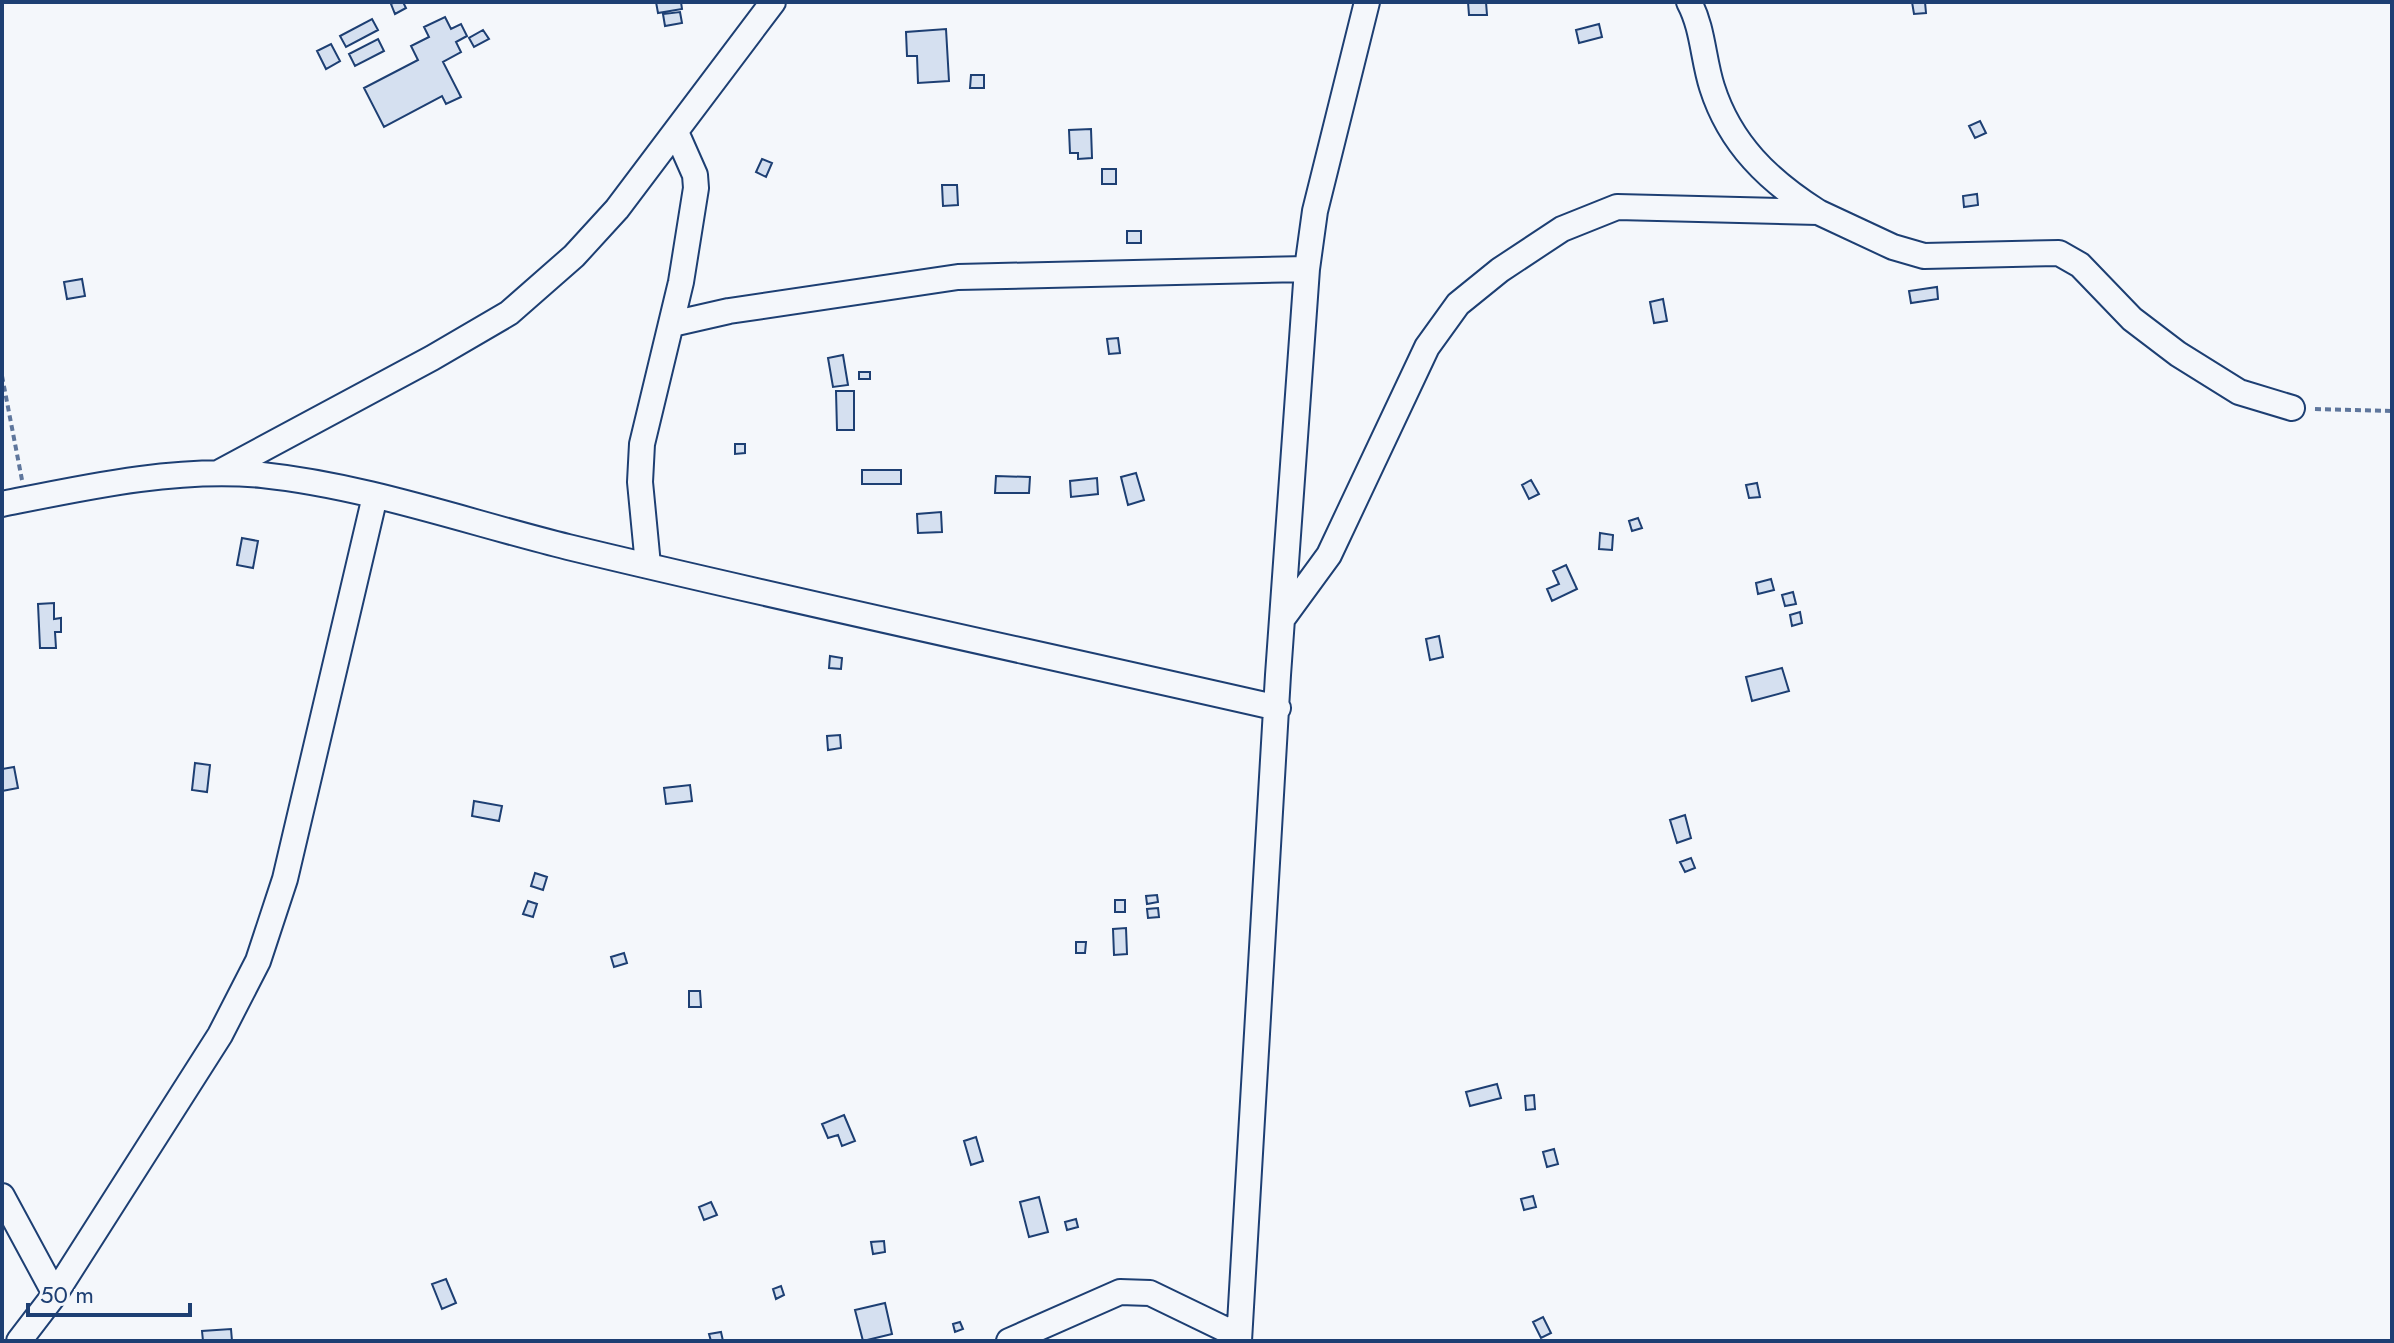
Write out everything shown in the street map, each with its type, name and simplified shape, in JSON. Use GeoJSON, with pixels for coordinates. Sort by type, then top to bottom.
{"type":"FeatureCollection","features":[{"type":"Feature","properties":{"kind":"street"},"geometry":{"type":"LineString","coordinates":[[215,474],[432,358],[509,313],[574,256],[617,209],[773,2]]}},
{"type":"Feature","properties":{"kind":"street"},"geometry":{"type":"LineString","coordinates":[[1009,1341],[1120,1292],[1134,1290],[1150,1293],[1239,1338],[1307,269],[1315,211],[1367,2]]}},
{"type":"Feature","properties":{"kind":"street"},"geometry":{"type":"LineString","coordinates":[[1689,2],[1701,36],[1711,86],[1725,121],[1746,152],[1777,186],[1818,212],[1893,247],[1924,256],[2059,253],[2080,265],[2132,319],[2178,354],[2239,392],[2292,408]]}},
{"type":"Feature","properties":{"kind":"street"},"geometry":{"type":"LineString","coordinates":[[648,565],[641,456],[672,324],[696,188],[695,175],[676,132]]}},
{"type":"Feature","properties":{"kind":"street"},"geometry":{"type":"LineString","coordinates":[[1283,618],[1329,555],[1427,347],[1458,304],[1500,270],[1562,229],[1617,207],[1818,212]]}},
{"type":"Feature","properties":{"kind":"street"},"geometry":{"type":"LineString","coordinates":[[672,324],[729,311],[958,277],[1307,269]]}},
{"type":"Feature","properties":{"kind":"street"},"geometry":{"type":"LineString","coordinates":[[14,501],[130,480],[215,474],[261,475],[375,496],[648,565],[1278,708]]}},
{"type":"Feature","properties":{"kind":"street"},"geometry":{"type":"LineString","coordinates":[[19,1341],[55,1294],[220,1035],[258,961],[285,879],[375,496]]}},
{"type":"Feature","properties":{"kind":"street"},"geometry":{"type":"LineString","coordinates":[[2,1196],[55,1294]]}},
{"type":"Feature","properties":{"kind":"path"},"geometry":{"type":"LineString","coordinates":[[2,376],[14,501]]}},
{"type":"Feature","properties":{"kind":"path"},"geometry":{"type":"LineString","coordinates":[[2292,408],[2392,411]]}},
{"type":"Feature","properties":{"kind":"building"},"geometry":{"type":"Polygon","coordinates":[[[403,2],[406,8],[395,14],[391,4],[403,2]]]}},
{"type":"Feature","properties":{"kind":"building"},"geometry":{"type":"Polygon","coordinates":[[[656,2],[681,2],[682,9],[658,13],[656,2]]]}},
{"type":"Feature","properties":{"kind":"building"},"geometry":{"type":"Polygon","coordinates":[[[1468,2],[1486,2],[1487,15],[1469,15],[1468,2]]]}},
{"type":"Feature","properties":{"kind":"building"},"geometry":{"type":"Polygon","coordinates":[[[1912,2],[1925,2],[1926,13],[1914,14],[1912,2]]]}},
{"type":"Feature","properties":{"kind":"building"},"geometry":{"type":"Polygon","coordinates":[[[680,12],[682,23],[665,26],[663,14],[680,12]]]}},
{"type":"Feature","properties":{"kind":"building"},"geometry":{"type":"Polygon","coordinates":[[[445,17],[451,29],[461,24],[467,36],[456,42],[461,52],[443,62],[461,97],[446,104],[442,96],[384,127],[364,88],[418,60],[411,46],[429,37],[424,27],[445,17]]]}},
{"type":"Feature","properties":{"kind":"building"},"geometry":{"type":"Polygon","coordinates":[[[372,19],[378,30],[346,47],[340,36],[372,19]]]}},
{"type":"Feature","properties":{"kind":"building"},"geometry":{"type":"Polygon","coordinates":[[[1599,24],[1602,37],[1579,43],[1576,30],[1599,24]]]}},
{"type":"Feature","properties":{"kind":"building"},"geometry":{"type":"Polygon","coordinates":[[[946,29],[949,81],[918,83],[917,56],[907,56],[906,32],[946,29]]]}},
{"type":"Feature","properties":{"kind":"building"},"geometry":{"type":"Polygon","coordinates":[[[483,30],[489,39],[474,47],[469,38],[483,30]]]}},
{"type":"Feature","properties":{"kind":"building"},"geometry":{"type":"Polygon","coordinates":[[[378,39],[384,51],[355,66],[349,54],[378,39]]]}},
{"type":"Feature","properties":{"kind":"building"},"geometry":{"type":"Polygon","coordinates":[[[331,44],[340,61],[326,69],[317,51],[331,44]]]}},
{"type":"Feature","properties":{"kind":"building"},"geometry":{"type":"Polygon","coordinates":[[[971,75],[984,75],[984,88],[970,88],[971,75]]]}},
{"type":"Feature","properties":{"kind":"building"},"geometry":{"type":"Polygon","coordinates":[[[1980,121],[1986,133],[1975,138],[1969,126],[1980,121]]]}},
{"type":"Feature","properties":{"kind":"building"},"geometry":{"type":"Polygon","coordinates":[[[1091,129],[1092,158],[1078,159],[1078,153],[1070,153],[1069,130],[1091,129]]]}},
{"type":"Feature","properties":{"kind":"building"},"geometry":{"type":"Polygon","coordinates":[[[762,159],[772,163],[766,177],[756,172],[762,159]]]}},
{"type":"Feature","properties":{"kind":"building"},"geometry":{"type":"Polygon","coordinates":[[[1102,169],[1116,169],[1116,184],[1102,184],[1102,169]]]}},
{"type":"Feature","properties":{"kind":"building"},"geometry":{"type":"Polygon","coordinates":[[[942,185],[957,185],[958,205],[943,206],[942,185]]]}},
{"type":"Feature","properties":{"kind":"building"},"geometry":{"type":"Polygon","coordinates":[[[1977,194],[1978,205],[1964,207],[1963,196],[1977,194]]]}},
{"type":"Feature","properties":{"kind":"building"},"geometry":{"type":"Polygon","coordinates":[[[1127,231],[1141,231],[1141,243],[1127,243],[1127,231]]]}},
{"type":"Feature","properties":{"kind":"building"},"geometry":{"type":"Polygon","coordinates":[[[82,279],[85,296],[67,299],[64,282],[82,279]]]}},
{"type":"Feature","properties":{"kind":"building"},"geometry":{"type":"Polygon","coordinates":[[[1937,287],[1938,299],[1911,303],[1909,291],[1937,287]]]}},
{"type":"Feature","properties":{"kind":"building"},"geometry":{"type":"Polygon","coordinates":[[[1663,299],[1667,321],[1654,323],[1650,302],[1663,299]]]}},
{"type":"Feature","properties":{"kind":"building"},"geometry":{"type":"Polygon","coordinates":[[[1118,338],[1120,353],[1109,354],[1107,339],[1118,338]]]}},
{"type":"Feature","properties":{"kind":"building"},"geometry":{"type":"Polygon","coordinates":[[[843,355],[848,385],[833,387],[828,358],[843,355]]]}},
{"type":"Feature","properties":{"kind":"building"},"geometry":{"type":"Polygon","coordinates":[[[859,372],[870,372],[870,379],[859,379],[859,372]]]}},
{"type":"Feature","properties":{"kind":"building"},"geometry":{"type":"Polygon","coordinates":[[[836,391],[854,391],[854,430],[837,430],[836,391]]]}},
{"type":"Feature","properties":{"kind":"building"},"geometry":{"type":"Polygon","coordinates":[[[735,444],[745,444],[745,453],[735,454],[735,444]]]}},
{"type":"Feature","properties":{"kind":"building"},"geometry":{"type":"Polygon","coordinates":[[[862,470],[901,470],[901,484],[862,484],[862,470]]]}},
{"type":"Feature","properties":{"kind":"building"},"geometry":{"type":"Polygon","coordinates":[[[1136,473],[1144,500],[1128,505],[1121,477],[1136,473]]]}},
{"type":"Feature","properties":{"kind":"building"},"geometry":{"type":"Polygon","coordinates":[[[996,476],[1030,477],[1029,493],[995,493],[996,476]]]}},
{"type":"Feature","properties":{"kind":"building"},"geometry":{"type":"Polygon","coordinates":[[[1097,478],[1098,494],[1071,497],[1070,481],[1097,478]]]}},
{"type":"Feature","properties":{"kind":"building"},"geometry":{"type":"Polygon","coordinates":[[[1531,480],[1539,494],[1529,499],[1522,485],[1531,480]]]}},
{"type":"Feature","properties":{"kind":"building"},"geometry":{"type":"Polygon","coordinates":[[[1757,483],[1760,497],[1749,498],[1746,485],[1757,483]]]}},
{"type":"Feature","properties":{"kind":"building"},"geometry":{"type":"Polygon","coordinates":[[[941,512],[942,532],[918,533],[917,514],[941,512]]]}},
{"type":"Feature","properties":{"kind":"building"},"geometry":{"type":"Polygon","coordinates":[[[1638,518],[1642,528],[1632,531],[1629,521],[1638,518]]]}},
{"type":"Feature","properties":{"kind":"building"},"geometry":{"type":"Polygon","coordinates":[[[1600,533],[1613,535],[1612,550],[1599,549],[1600,533]]]}},
{"type":"Feature","properties":{"kind":"building"},"geometry":{"type":"Polygon","coordinates":[[[242,538],[258,541],[253,568],[237,565],[242,538]]]}},
{"type":"Feature","properties":{"kind":"building"},"geometry":{"type":"Polygon","coordinates":[[[1566,565],[1577,589],[1552,601],[1547,589],[1559,584],[1553,571],[1566,565]]]}},
{"type":"Feature","properties":{"kind":"building"},"geometry":{"type":"Polygon","coordinates":[[[1771,579],[1774,590],[1758,594],[1756,583],[1771,579]]]}},
{"type":"Feature","properties":{"kind":"building"},"geometry":{"type":"Polygon","coordinates":[[[1793,592],[1796,604],[1785,606],[1782,595],[1793,592]]]}},
{"type":"Feature","properties":{"kind":"building"},"geometry":{"type":"Polygon","coordinates":[[[54,603],[54,619],[61,618],[61,632],[55,632],[56,648],[40,648],[38,604],[54,603]]]}},
{"type":"Feature","properties":{"kind":"building"},"geometry":{"type":"Polygon","coordinates":[[[1800,612],[1802,623],[1792,626],[1790,615],[1800,612]]]}},
{"type":"Feature","properties":{"kind":"building"},"geometry":{"type":"Polygon","coordinates":[[[1439,636],[1443,657],[1430,660],[1426,639],[1439,636]]]}},
{"type":"Feature","properties":{"kind":"building"},"geometry":{"type":"Polygon","coordinates":[[[830,656],[842,658],[841,669],[829,668],[830,656]]]}},
{"type":"Feature","properties":{"kind":"building"},"geometry":{"type":"Polygon","coordinates":[[[1782,668],[1789,691],[1752,701],[1746,677],[1782,668]]]}},
{"type":"Feature","properties":{"kind":"building"},"geometry":{"type":"Polygon","coordinates":[[[840,735],[841,748],[828,750],[827,736],[840,735]]]}},
{"type":"Feature","properties":{"kind":"building"},"geometry":{"type":"Polygon","coordinates":[[[195,763],[210,765],[207,792],[192,790],[195,763]]]}},
{"type":"Feature","properties":{"kind":"building"},"geometry":{"type":"Polygon","coordinates":[[[14,767],[18,788],[2,791],[2,769],[14,767]]]}},
{"type":"Feature","properties":{"kind":"building"},"geometry":{"type":"Polygon","coordinates":[[[690,785],[692,801],[666,804],[664,788],[690,785]]]}},
{"type":"Feature","properties":{"kind":"building"},"geometry":{"type":"Polygon","coordinates":[[[474,801],[502,806],[499,821],[472,816],[474,801]]]}},
{"type":"Feature","properties":{"kind":"building"},"geometry":{"type":"Polygon","coordinates":[[[1685,815],[1691,838],[1677,843],[1670,820],[1685,815]]]}},
{"type":"Feature","properties":{"kind":"building"},"geometry":{"type":"Polygon","coordinates":[[[1691,858],[1695,868],[1685,872],[1680,862],[1691,858]]]}},
{"type":"Feature","properties":{"kind":"building"},"geometry":{"type":"Polygon","coordinates":[[[535,873],[547,877],[543,890],[531,886],[535,873]]]}},
{"type":"Feature","properties":{"kind":"building"},"geometry":{"type":"Polygon","coordinates":[[[1157,895],[1158,902],[1147,904],[1146,896],[1157,895]]]}},
{"type":"Feature","properties":{"kind":"building"},"geometry":{"type":"Polygon","coordinates":[[[1115,900],[1125,900],[1125,912],[1115,912],[1115,900]]]}},
{"type":"Feature","properties":{"kind":"building"},"geometry":{"type":"Polygon","coordinates":[[[528,901],[537,904],[533,917],[523,914],[528,901]]]}},
{"type":"Feature","properties":{"kind":"building"},"geometry":{"type":"Polygon","coordinates":[[[1158,908],[1159,917],[1148,918],[1147,909],[1158,908]]]}},
{"type":"Feature","properties":{"kind":"building"},"geometry":{"type":"Polygon","coordinates":[[[1126,928],[1127,954],[1114,955],[1113,929],[1126,928]]]}},
{"type":"Feature","properties":{"kind":"building"},"geometry":{"type":"Polygon","coordinates":[[[1076,942],[1086,942],[1085,953],[1076,953],[1076,942]]]}},
{"type":"Feature","properties":{"kind":"building"},"geometry":{"type":"Polygon","coordinates":[[[624,953],[627,963],[614,967],[611,957],[624,953]]]}},
{"type":"Feature","properties":{"kind":"building"},"geometry":{"type":"Polygon","coordinates":[[[689,991],[700,991],[701,1007],[689,1007],[689,991]]]}},
{"type":"Feature","properties":{"kind":"building"},"geometry":{"type":"Polygon","coordinates":[[[1497,1084],[1501,1098],[1470,1106],[1466,1092],[1497,1084]]]}},
{"type":"Feature","properties":{"kind":"building"},"geometry":{"type":"Polygon","coordinates":[[[1534,1095],[1535,1109],[1526,1110],[1525,1096],[1534,1095]]]}},
{"type":"Feature","properties":{"kind":"building"},"geometry":{"type":"Polygon","coordinates":[[[844,1115],[855,1141],[842,1146],[838,1135],[828,1138],[822,1124],[844,1115]]]}},
{"type":"Feature","properties":{"kind":"building"},"geometry":{"type":"Polygon","coordinates":[[[976,1137],[983,1161],[971,1165],[964,1141],[976,1137]]]}},
{"type":"Feature","properties":{"kind":"building"},"geometry":{"type":"Polygon","coordinates":[[[1554,1149],[1558,1164],[1547,1167],[1543,1152],[1554,1149]]]}},
{"type":"Feature","properties":{"kind":"building"},"geometry":{"type":"Polygon","coordinates":[[[1533,1196],[1536,1207],[1524,1210],[1521,1199],[1533,1196]]]}},
{"type":"Feature","properties":{"kind":"building"},"geometry":{"type":"Polygon","coordinates":[[[1039,1197],[1048,1232],[1029,1237],[1020,1202],[1039,1197]]]}},
{"type":"Feature","properties":{"kind":"building"},"geometry":{"type":"Polygon","coordinates":[[[711,1202],[717,1215],[704,1220],[699,1207],[711,1202]]]}},
{"type":"Feature","properties":{"kind":"building"},"geometry":{"type":"Polygon","coordinates":[[[1076,1219],[1078,1227],[1067,1230],[1065,1222],[1076,1219]]]}},
{"type":"Feature","properties":{"kind":"building"},"geometry":{"type":"Polygon","coordinates":[[[884,1241],[885,1252],[873,1254],[871,1242],[884,1241]]]}},
{"type":"Feature","properties":{"kind":"building"},"geometry":{"type":"Polygon","coordinates":[[[446,1279],[456,1303],[442,1309],[432,1284],[446,1279]]]}},
{"type":"Feature","properties":{"kind":"building"},"geometry":{"type":"Polygon","coordinates":[[[781,1286],[784,1295],[776,1299],[773,1289],[781,1286]]]}},
{"type":"Feature","properties":{"kind":"building"},"geometry":{"type":"Polygon","coordinates":[[[885,1303],[892,1334],[863,1341],[855,1310],[885,1303]]]}},
{"type":"Feature","properties":{"kind":"building"},"geometry":{"type":"Polygon","coordinates":[[[1543,1317],[1551,1333],[1541,1338],[1533,1322],[1543,1317]]]}},
{"type":"Feature","properties":{"kind":"building"},"geometry":{"type":"Polygon","coordinates":[[[960,1322],[963,1329],[955,1332],[953,1324],[960,1322]]]}},
{"type":"Feature","properties":{"kind":"building"},"geometry":{"type":"Polygon","coordinates":[[[231,1329],[232,1341],[203,1341],[202,1331],[231,1329]]]}},
{"type":"Feature","properties":{"kind":"building"},"geometry":{"type":"Polygon","coordinates":[[[721,1332],[723,1341],[711,1341],[709,1334],[721,1332]]]}}]}
